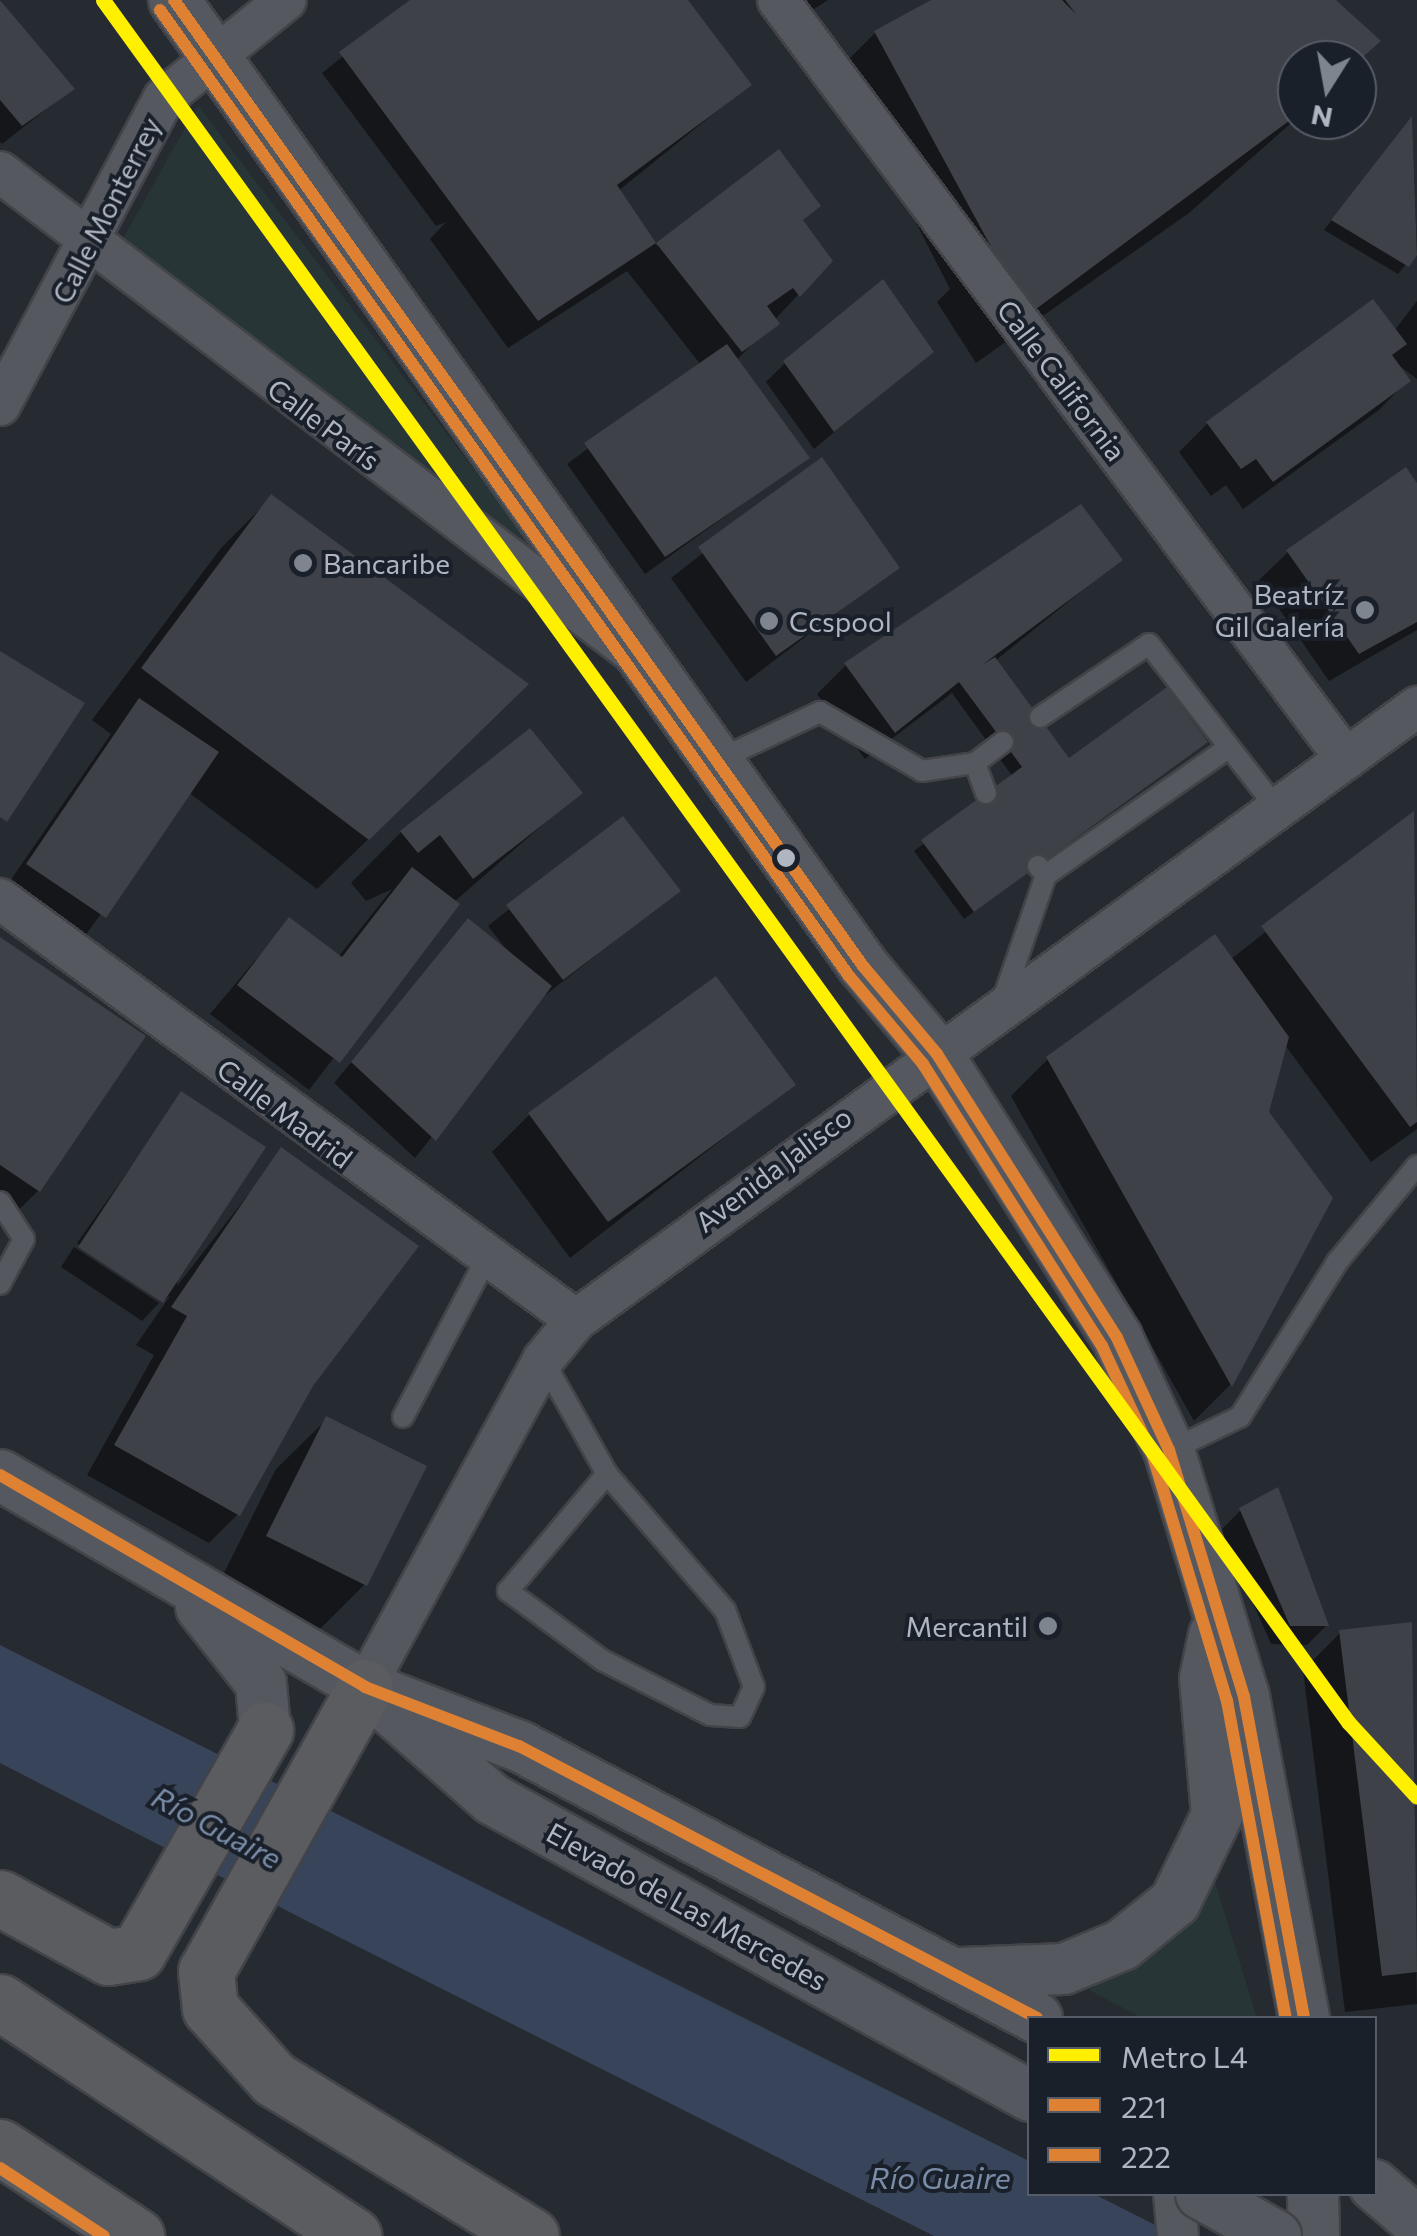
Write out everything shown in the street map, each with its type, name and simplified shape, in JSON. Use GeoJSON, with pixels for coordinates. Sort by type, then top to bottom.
{"type":"FeatureCollection","features":[{"type":"Feature","properties":{"kind":"highway"},"geometry":{"type":"LineString","coordinates":[[365,1687],[206,1972],[218,2027],[274,2079],[531,2236]]}},
{"type":"Feature","properties":{"kind":"highway"},"geometry":{"type":"LineString","coordinates":[[0,1898],[108,1957],[138,1952],[155,1930],[264,1730]]}},
{"type":"Feature","properties":{"kind":"highway"},"geometry":{"type":"LineString","coordinates":[[0,2002],[354,2236]]}},
{"type":"Feature","properties":{"kind":"highway"},"geometry":{"type":"LineString","coordinates":[[0,2148],[136,2236]]}},
{"type":"Feature","properties":{"kind":"street"},"geometry":{"type":"LineString","coordinates":[[174,0],[656,666],[863,966],[937,1054],[1117,1338],[1169,1450],[1218,1610],[1267,1791],[1298,1960],[1304,2016]]}},
{"type":"Feature","properties":{"kind":"street","name":"Calle Monterrey"},"geometry":{"type":"LineString","coordinates":[[0,406],[90,244],[164,98],[212,53],[286,0]]}},
{"type":"Feature","properties":{"kind":"street","name":"Calle California"},"geometry":{"type":"LineString","coordinates":[[778,0],[1346,759]]}},
{"type":"Feature","properties":{"kind":"street","name":"Calle París"},"geometry":{"type":"LineString","coordinates":[[0,172],[576,615],[656,666]]}},
{"type":"Feature","properties":{"kind":"street","name":"Avenida Jalisco"},"geometry":{"type":"LineString","coordinates":[[365,1687],[543,1360],[576,1320],[1000,1007],[1417,707]]}},
{"type":"Feature","properties":{"kind":"street","name":"Calle Madrid"},"geometry":{"type":"LineString","coordinates":[[0,898],[576,1320]]}},
{"type":"Feature","properties":{"kind":"street"},"geometry":{"type":"LineString","coordinates":[[0,1475],[365,1687],[519,1746],[1032,2016]]}},
{"type":"Feature","properties":{"kind":"street"},"geometry":{"type":"LineString","coordinates":[[171,1573],[253,1669],[264,1730]]}},
{"type":"Feature","properties":{"kind":"street"},"geometry":{"type":"LineString","coordinates":[[946,1971],[1064,1969],[1122,1945],[1175,1902],[1217,1815],[1205,1679],[1218,1610]]}},
{"type":"Feature","properties":{"kind":"street","name":"Elevado de Las Mercedes"},"geometry":{"type":"LineString","coordinates":[[365,1687],[492,1799],[1027,2094]]}},
{"type":"Feature","properties":{"kind":"street"},"geometry":{"type":"LineString","coordinates":[[1298,1960],[1315,2016]]}},
{"type":"Feature","properties":{"kind":"street"},"geometry":{"type":"LineString","coordinates":[[1377,2188],[1417,2222]]}},
{"type":"Feature","properties":{"kind":"street"},"geometry":{"type":"LineString","coordinates":[[1249,2196],[1259,2236]]}},
{"type":"Feature","properties":{"kind":"street"},"geometry":{"type":"LineString","coordinates":[[1313,2196],[1314,2236]]}},
{"type":"Feature","properties":{"kind":"street"},"geometry":{"type":"LineString","coordinates":[[1183,2213],[1276,2236]]}},
{"type":"Feature","properties":{"kind":"lane"},"geometry":{"type":"LineString","coordinates":[[1040,717],[1149,644],[1225,750],[1276,807]]}},
{"type":"Feature","properties":{"kind":"lane"},"geometry":{"type":"LineString","coordinates":[[718,760],[820,712],[922,771],[974,763],[1004,742]]}},
{"type":"Feature","properties":{"kind":"lane"},"geometry":{"type":"LineString","coordinates":[[1000,1007],[1042,871],[1225,750]]}},
{"type":"Feature","properties":{"kind":"lane"},"geometry":{"type":"LineString","coordinates":[[974,763],[986,793]]}},
{"type":"Feature","properties":{"kind":"lane"},"geometry":{"type":"LineString","coordinates":[[1169,1450],[1240,1417],[1338,1261],[1417,1166]]}},
{"type":"Feature","properties":{"kind":"lane"},"geometry":{"type":"LineString","coordinates":[[0,1202],[24,1238],[0,1284]]}},
{"type":"Feature","properties":{"kind":"lane"},"geometry":{"type":"LineString","coordinates":[[402,1418],[487,1258]]}},
{"type":"Feature","properties":{"kind":"lane"},"geometry":{"type":"LineString","coordinates":[[543,1360],[607,1474],[725,1610],[754,1687],[740,1717],[710,1715],[602,1660],[508,1591],[607,1474]]}},
{"type":"Feature","properties":{"kind":"shaded area"},"geometry":{"type":"Polygon","coordinates":[[[198,105],[544,562],[120,244],[198,105]]]}},
{"type":"Feature","properties":{"kind":"shaded area"},"geometry":{"type":"Polygon","coordinates":[[[1214,1879],[1256,2016],[1138,2016],[1089,1990],[1214,1879]]]}},
{"type":"Feature","properties":{"kind":"water","name":"Río Guaire"},"geometry":{"type":"Polygon","coordinates":[[[0,1645],[1027,2160],[1027,2196],[1098,2196],[1177,2236],[934,2236],[0,1763],[0,1645]]]}},
{"type":"Feature","properties":{"kind":"building"},"geometry":{"type":"Polygon","coordinates":[[[0,0],[75,89],[22,126],[0,100],[0,0]]]}},
{"type":"Feature","properties":{"kind":"building"},"geometry":{"type":"Polygon","coordinates":[[[410,0],[688,0],[752,85],[617,185],[656,243],[538,321],[339,52],[410,0]]]}},
{"type":"Feature","properties":{"kind":"building"},"geometry":{"type":"Polygon","coordinates":[[[931,0],[1062,0],[1076,14],[1065,0],[1336,0],[1381,41],[1377,44],[1377,40],[1277,40],[1277,130],[1028,315],[874,31],[931,0]]]}},
{"type":"Feature","properties":{"kind":"building"},"geometry":{"type":"Polygon","coordinates":[[[1412,116],[1417,255],[1409,267],[1331,220],[1412,116]]]}},
{"type":"Feature","properties":{"kind":"building"},"geometry":{"type":"Polygon","coordinates":[[[779,149],[821,206],[803,220],[833,261],[800,297],[793,288],[767,306],[780,324],[742,352],[656,243],[779,149]]]}},
{"type":"Feature","properties":{"kind":"building"},"geometry":{"type":"Polygon","coordinates":[[[883,279],[934,352],[834,432],[783,361],[883,279]]]}},
{"type":"Feature","properties":{"kind":"building"},"geometry":{"type":"Polygon","coordinates":[[[1373,299],[1407,344],[1392,355],[1411,381],[1273,482],[1256,459],[1241,469],[1206,422],[1373,299]]]}},
{"type":"Feature","properties":{"kind":"building"},"geometry":{"type":"Polygon","coordinates":[[[727,344],[810,458],[665,557],[584,443],[727,344]]]}},
{"type":"Feature","properties":{"kind":"building"},"geometry":{"type":"Polygon","coordinates":[[[822,457],[900,568],[776,656],[698,547],[822,457]]]}},
{"type":"Feature","properties":{"kind":"building"},"geometry":{"type":"Polygon","coordinates":[[[1406,467],[1417,483],[1417,622],[1359,654],[1286,550],[1406,467]]]}},
{"type":"Feature","properties":{"kind":"building"},"geometry":{"type":"Polygon","coordinates":[[[271,494],[529,684],[369,840],[141,668],[271,494]]]}},
{"type":"Feature","properties":{"kind":"building"},"geometry":{"type":"Polygon","coordinates":[[[1081,504],[1123,560],[982,665],[995,657],[1069,758],[1167,687],[1208,742],[974,912],[921,840],[1022,767],[959,682],[895,733],[844,663],[1081,504]]]}},
{"type":"Feature","properties":{"kind":"building"},"geometry":{"type":"Polygon","coordinates":[[[0,651],[85,703],[7,822],[0,817],[0,651]]]}},
{"type":"Feature","properties":{"kind":"building"},"geometry":{"type":"Polygon","coordinates":[[[139,698],[219,752],[106,918],[26,864],[139,698]]]}},
{"type":"Feature","properties":{"kind":"building"},"geometry":{"type":"Polygon","coordinates":[[[530,728],[583,793],[473,879],[440,835],[418,853],[400,831],[530,728]]]}},
{"type":"Feature","properties":{"kind":"building"},"geometry":{"type":"Polygon","coordinates":[[[1414,811],[1417,1122],[1410,1127],[1261,926],[1414,811]]]}},
{"type":"Feature","properties":{"kind":"building"},"geometry":{"type":"Polygon","coordinates":[[[623,816],[681,891],[563,980],[506,905],[623,816]]]}},
{"type":"Feature","properties":{"kind":"building"},"geometry":{"type":"Polygon","coordinates":[[[412,867],[460,904],[340,1063],[237,985],[289,917],[342,957],[412,867]]]}},
{"type":"Feature","properties":{"kind":"building"},"geometry":{"type":"Polygon","coordinates":[[[468,918],[552,986],[436,1141],[351,1062],[468,918]]]}},
{"type":"Feature","properties":{"kind":"building"},"geometry":{"type":"Polygon","coordinates":[[[1215,934],[1289,1037],[1269,1112],[1333,1198],[1232,1387],[1046,1057],[1215,934]]]}},
{"type":"Feature","properties":{"kind":"building"},"geometry":{"type":"Polygon","coordinates":[[[0,937],[146,1036],[40,1192],[0,1165],[0,937]]]}},
{"type":"Feature","properties":{"kind":"building"},"geometry":{"type":"Polygon","coordinates":[[[716,976],[796,1085],[608,1222],[528,1113],[716,976]]]}},
{"type":"Feature","properties":{"kind":"building"},"geometry":{"type":"Polygon","coordinates":[[[181,1091],[266,1147],[163,1303],[78,1247],[181,1091]]]}},
{"type":"Feature","properties":{"kind":"building"},"geometry":{"type":"Polygon","coordinates":[[[281,1147],[419,1246],[313,1386],[240,1516],[114,1445],[187,1316],[171,1307],[281,1147]]]}},
{"type":"Feature","properties":{"kind":"building"},"geometry":{"type":"Polygon","coordinates":[[[326,1416],[427,1466],[367,1586],[266,1536],[326,1416]]]}},
{"type":"Feature","properties":{"kind":"building"},"geometry":{"type":"Polygon","coordinates":[[[1278,1487],[1329,1626],[1290,1626],[1239,1508],[1278,1487]]]}},
{"type":"Feature","properties":{"kind":"building"},"geometry":{"type":"Polygon","coordinates":[[[1412,1622],[1417,1972],[1382,1976],[1339,1630],[1412,1622]]]}},
{"type":"Feature","properties":{"kind":"metro line","name":"L4"},"geometry":{"type":"LineString","coordinates":[[103,0],[1349,1723],[1417,1797]]}},
{"type":"Feature","properties":{"kind":"transit line","name":"221"},"geometry":{"type":"LineString","coordinates":[[174,0],[863,966],[937,1054],[1117,1338],[1169,1450],[1244,1697],[1304,2016]]}},
{"type":"Feature","properties":{"kind":"transit line","name":"222"},"geometry":{"type":"LineString","coordinates":[[160,10],[849,976],[923,1064],[1102,1346],[1153,1456],[1227,1701],[1286,2016]]}},
{"type":"Feature","properties":{"kind":"transit line","name":"221"},"geometry":{"type":"LineString","coordinates":[[0,1475],[365,1687],[519,1746],[1033,2016]]}},
{"type":"Feature","properties":{"kind":"transit line","name":"222"},"geometry":{"type":"LineString","coordinates":[[0,2168],[104,2236]]}},
{"type":"Feature","properties":{"kind":"place","name":"Bancaribe"},"geometry":{"type":"Point","coordinates":[303,563]}},
{"type":"Feature","properties":{"kind":"place","name":"Beatríz Gil Galería"},"geometry":{"type":"Point","coordinates":[1365,610]}},
{"type":"Feature","properties":{"kind":"place","name":"Ccspool"},"geometry":{"type":"Point","coordinates":[769,621]}},
{"type":"Feature","properties":{"kind":"place","name":"Mercantil"},"geometry":{"type":"Point","coordinates":[1048,1626]}}]}
